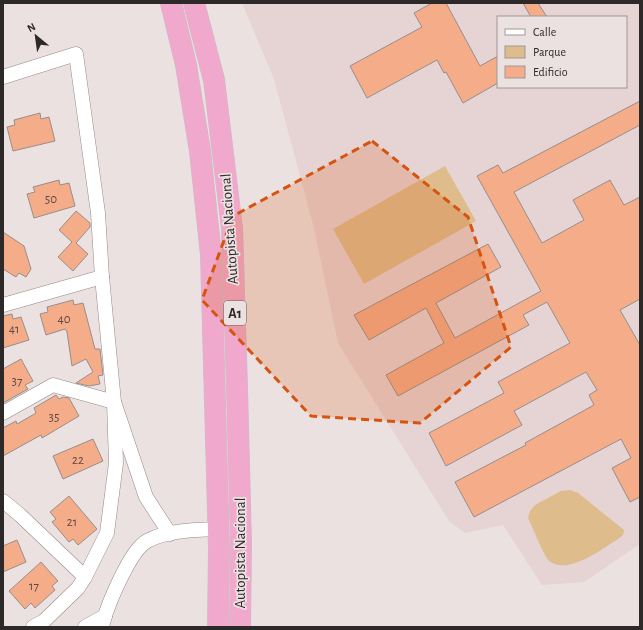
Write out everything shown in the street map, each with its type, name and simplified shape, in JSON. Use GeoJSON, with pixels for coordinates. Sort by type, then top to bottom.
{"type":"FeatureCollection","features":[{"type":"Feature","properties":{"kind":"highway","name":"Autopista Nacional"},"geometry":{"type":"LineString","coordinates":[[171,3],[186,65],[199,143],[211,255],[218,529],[218,627]]}},
{"type":"Feature","properties":{"kind":"highway","name":"Autopista Nacional"},"geometry":{"type":"LineString","coordinates":[[194,3],[214,80],[232,228],[238,387],[241,536],[240,627]]}},
{"type":"Feature","properties":{"kind":"street"},"geometry":{"type":"LineString","coordinates":[[3,77],[76,54],[98,213],[102,277],[114,402],[116,463],[107,533],[78,588],[44,621],[33,627]]}},
{"type":"Feature","properties":{"kind":"street"},"geometry":{"type":"LineString","coordinates":[[3,305],[102,277]]}},
{"type":"Feature","properties":{"kind":"street"},"geometry":{"type":"LineString","coordinates":[[3,413],[53,384],[114,402]]}},
{"type":"Feature","properties":{"kind":"street"},"geometry":{"type":"LineString","coordinates":[[114,402],[146,497],[170,534]]}},
{"type":"Feature","properties":{"kind":"street"},"geometry":{"type":"LineString","coordinates":[[3,501],[20,515],[85,577]]}},
{"type":"Feature","properties":{"kind":"street"},"geometry":{"type":"LineString","coordinates":[[86,627],[104,621],[120,580],[136,551],[146,542],[187,530],[218,529]]}},
{"type":"Feature","properties":{"kind":"highlighted area"},"geometry":{"type":"Polygon","coordinates":[[[372,141],[468,217],[511,347],[420,423],[311,416],[202,300],[233,216],[372,141]]]}},
{"type":"Feature","properties":{"kind":"shaded area"},"geometry":{"type":"Polygon","coordinates":[[[242,3],[640,3],[640,544],[584,582],[542,585],[503,525],[465,533],[449,521],[338,343],[314,228],[274,79],[242,3]]]}},
{"type":"Feature","properties":{"kind":"green space"},"geometry":{"type":"Polygon","coordinates":[[[445,166],[476,221],[364,284],[333,229],[445,166]]]}},
{"type":"Feature","properties":{"kind":"green space"},"geometry":{"type":"Polygon","coordinates":[[[570,490],[578,493],[624,530],[623,535],[618,539],[584,560],[564,565],[556,564],[548,560],[546,557],[528,518],[530,511],[535,505],[561,491],[570,490]]]}},
{"type":"Feature","properties":{"kind":"building"},"geometry":{"type":"Polygon","coordinates":[[[432,3],[446,3],[480,66],[497,57],[497,84],[463,103],[446,72],[444,73],[437,60],[367,98],[350,66],[422,27],[414,13],[432,3]]]}},
{"type":"Feature","properties":{"kind":"building"},"geometry":{"type":"Polygon","coordinates":[[[523,3],[538,3],[546,16],[530,16],[523,3]]]}},
{"type":"Feature","properties":{"kind":"building"},"geometry":{"type":"Polygon","coordinates":[[[640,101],[640,125],[514,192],[542,243],[584,220],[573,200],[610,180],[624,205],[640,197],[640,299],[620,310],[640,345],[640,497],[630,502],[612,468],[631,458],[621,439],[474,517],[455,482],[526,445],[525,443],[594,405],[589,395],[597,390],[586,372],[514,411],[522,425],[446,466],[429,433],[504,393],[498,382],[570,343],[547,302],[523,315],[529,325],[398,396],[386,375],[444,343],[426,308],[369,340],[354,315],[488,244],[501,267],[436,303],[455,338],[541,291],[477,176],[498,165],[503,173],[640,101]]]}},
{"type":"Feature","properties":{"kind":"building"},"geometry":{"type":"Polygon","coordinates":[[[40,113],[41,119],[49,117],[55,141],[13,151],[7,127],[15,125],[14,120],[40,113]]]}},
{"type":"Feature","properties":{"kind":"building"},"geometry":{"type":"Polygon","coordinates":[[[59,180],[60,185],[69,183],[75,206],[34,218],[27,194],[35,192],[33,187],[59,180]]]}},
{"type":"Feature","properties":{"kind":"building"},"geometry":{"type":"Polygon","coordinates":[[[76,211],[90,223],[90,227],[76,243],[88,254],[73,271],[58,257],[72,242],[59,230],[76,211]]]}},
{"type":"Feature","properties":{"kind":"building"},"geometry":{"type":"Polygon","coordinates":[[[3,232],[24,246],[31,269],[26,277],[19,273],[16,277],[3,269],[3,232]]]}},
{"type":"Feature","properties":{"kind":"building"},"geometry":{"type":"Polygon","coordinates":[[[73,300],[74,305],[83,303],[95,349],[100,349],[103,375],[98,376],[100,384],[89,386],[76,383],[93,372],[86,359],[72,366],[67,332],[65,329],[46,335],[40,314],[48,312],[47,307],[73,300]]]}},
{"type":"Feature","properties":{"kind":"building"},"geometry":{"type":"Polygon","coordinates":[[[12,314],[13,319],[21,317],[29,340],[3,348],[3,316],[12,314]]]}},
{"type":"Feature","properties":{"kind":"building"},"geometry":{"type":"Polygon","coordinates":[[[21,359],[33,381],[25,385],[28,389],[3,403],[3,369],[21,359]]]}},
{"type":"Feature","properties":{"kind":"building"},"geometry":{"type":"Polygon","coordinates":[[[56,395],[59,399],[63,397],[69,398],[79,416],[42,438],[41,435],[3,456],[3,428],[16,421],[17,424],[36,413],[34,408],[56,395]]]}},
{"type":"Feature","properties":{"kind":"building"},"geometry":{"type":"Polygon","coordinates":[[[93,439],[103,461],[63,479],[53,456],[93,439]]]}},
{"type":"Feature","properties":{"kind":"building"},"geometry":{"type":"Polygon","coordinates":[[[69,496],[97,529],[78,545],[73,539],[69,542],[52,522],[56,519],[50,512],[69,496]]]}},
{"type":"Feature","properties":{"kind":"building"},"geometry":{"type":"Polygon","coordinates":[[[17,540],[26,562],[3,572],[3,546],[17,540]]]}},
{"type":"Feature","properties":{"kind":"building"},"geometry":{"type":"Polygon","coordinates":[[[41,562],[58,581],[52,586],[55,590],[35,608],[31,603],[25,609],[9,591],[41,562]]]}}]}
